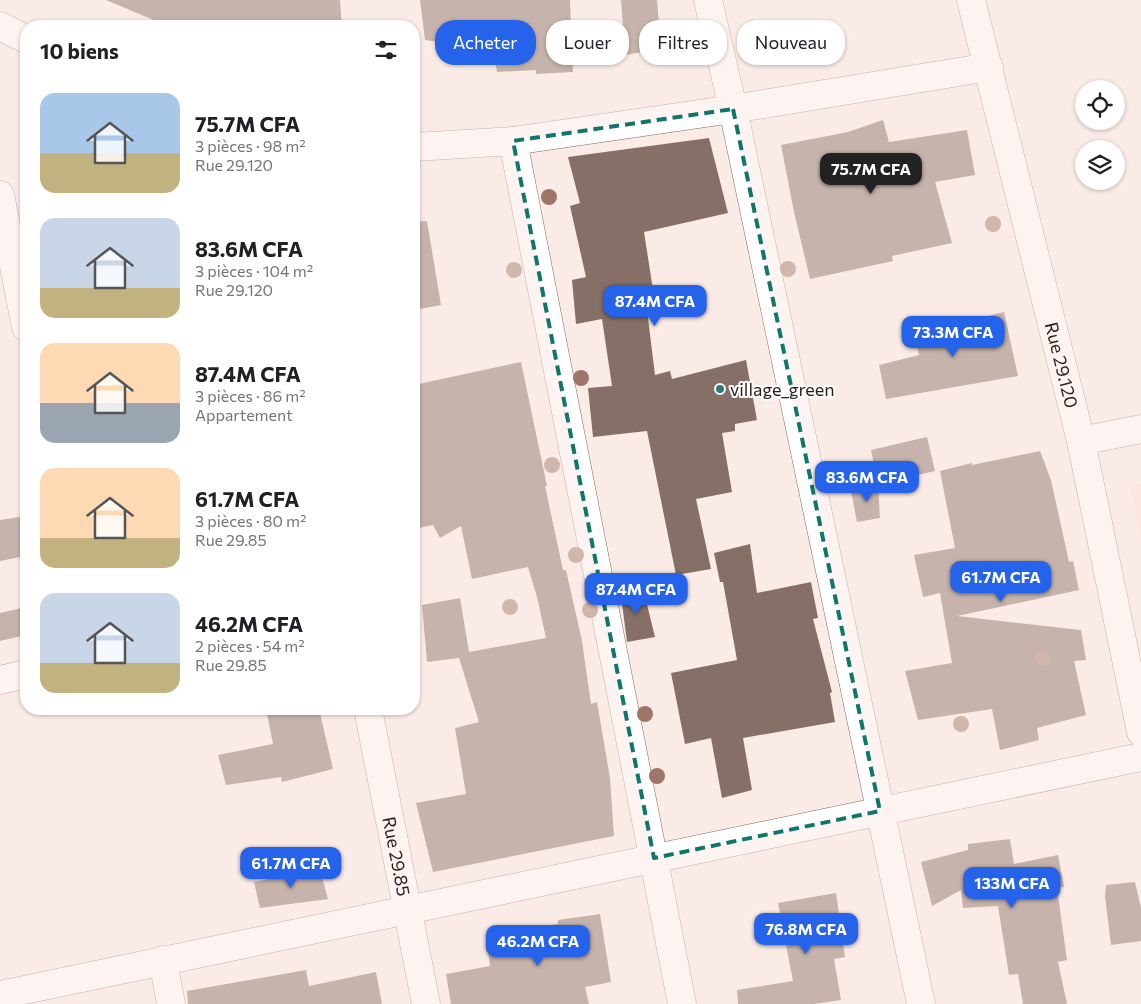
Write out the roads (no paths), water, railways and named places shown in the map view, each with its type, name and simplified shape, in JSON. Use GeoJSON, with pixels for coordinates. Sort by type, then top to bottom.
{"type":"FeatureCollection","features":[{"type":"Feature","properties":{"kind":"street"},"geometry":{"type":"LineString","coordinates":[[708,0],[733,108],[921,1004]]}},
{"type":"Feature","properties":{"kind":"street","name":"Rue 29.120"},"geometry":{"type":"LineString","coordinates":[[972,0],[1081,441],[1141,732]]}},
{"type":"Feature","properties":{"kind":"street"},"geometry":{"type":"LineString","coordinates":[[0,26],[20,36]]}},
{"type":"Feature","properties":{"kind":"street"},"geometry":{"type":"LineString","coordinates":[[420,147],[513,141],[988,67]]}},
{"type":"Feature","properties":{"kind":"street"},"geometry":{"type":"LineString","coordinates":[[513,141],[682,1004]]}},
{"type":"Feature","properties":{"kind":"street"},"geometry":{"type":"LineString","coordinates":[[0,195],[20,297]]}},
{"type":"Feature","properties":{"kind":"street"},"geometry":{"type":"LineString","coordinates":[[1081,441],[1141,429]]}},
{"type":"Feature","properties":{"kind":"street"},"geometry":{"type":"LineString","coordinates":[[0,680],[20,675]]}},
{"type":"Feature","properties":{"kind":"street","name":"Rue 29.85"},"geometry":{"type":"LineString","coordinates":[[369,715],[426,1004]]}},
{"type":"Feature","properties":{"kind":"street"},"geometry":{"type":"LineString","coordinates":[[0,995],[1141,757]]}},
{"type":"Feature","properties":{"kind":"street"},"geometry":{"type":"LineString","coordinates":[[162,960],[171,1004]]}},
{"type":"Feature","properties":{"kind":"place","name":"village_green"},"geometry":{"type":"Point","coordinates":[720,389]}}]}
